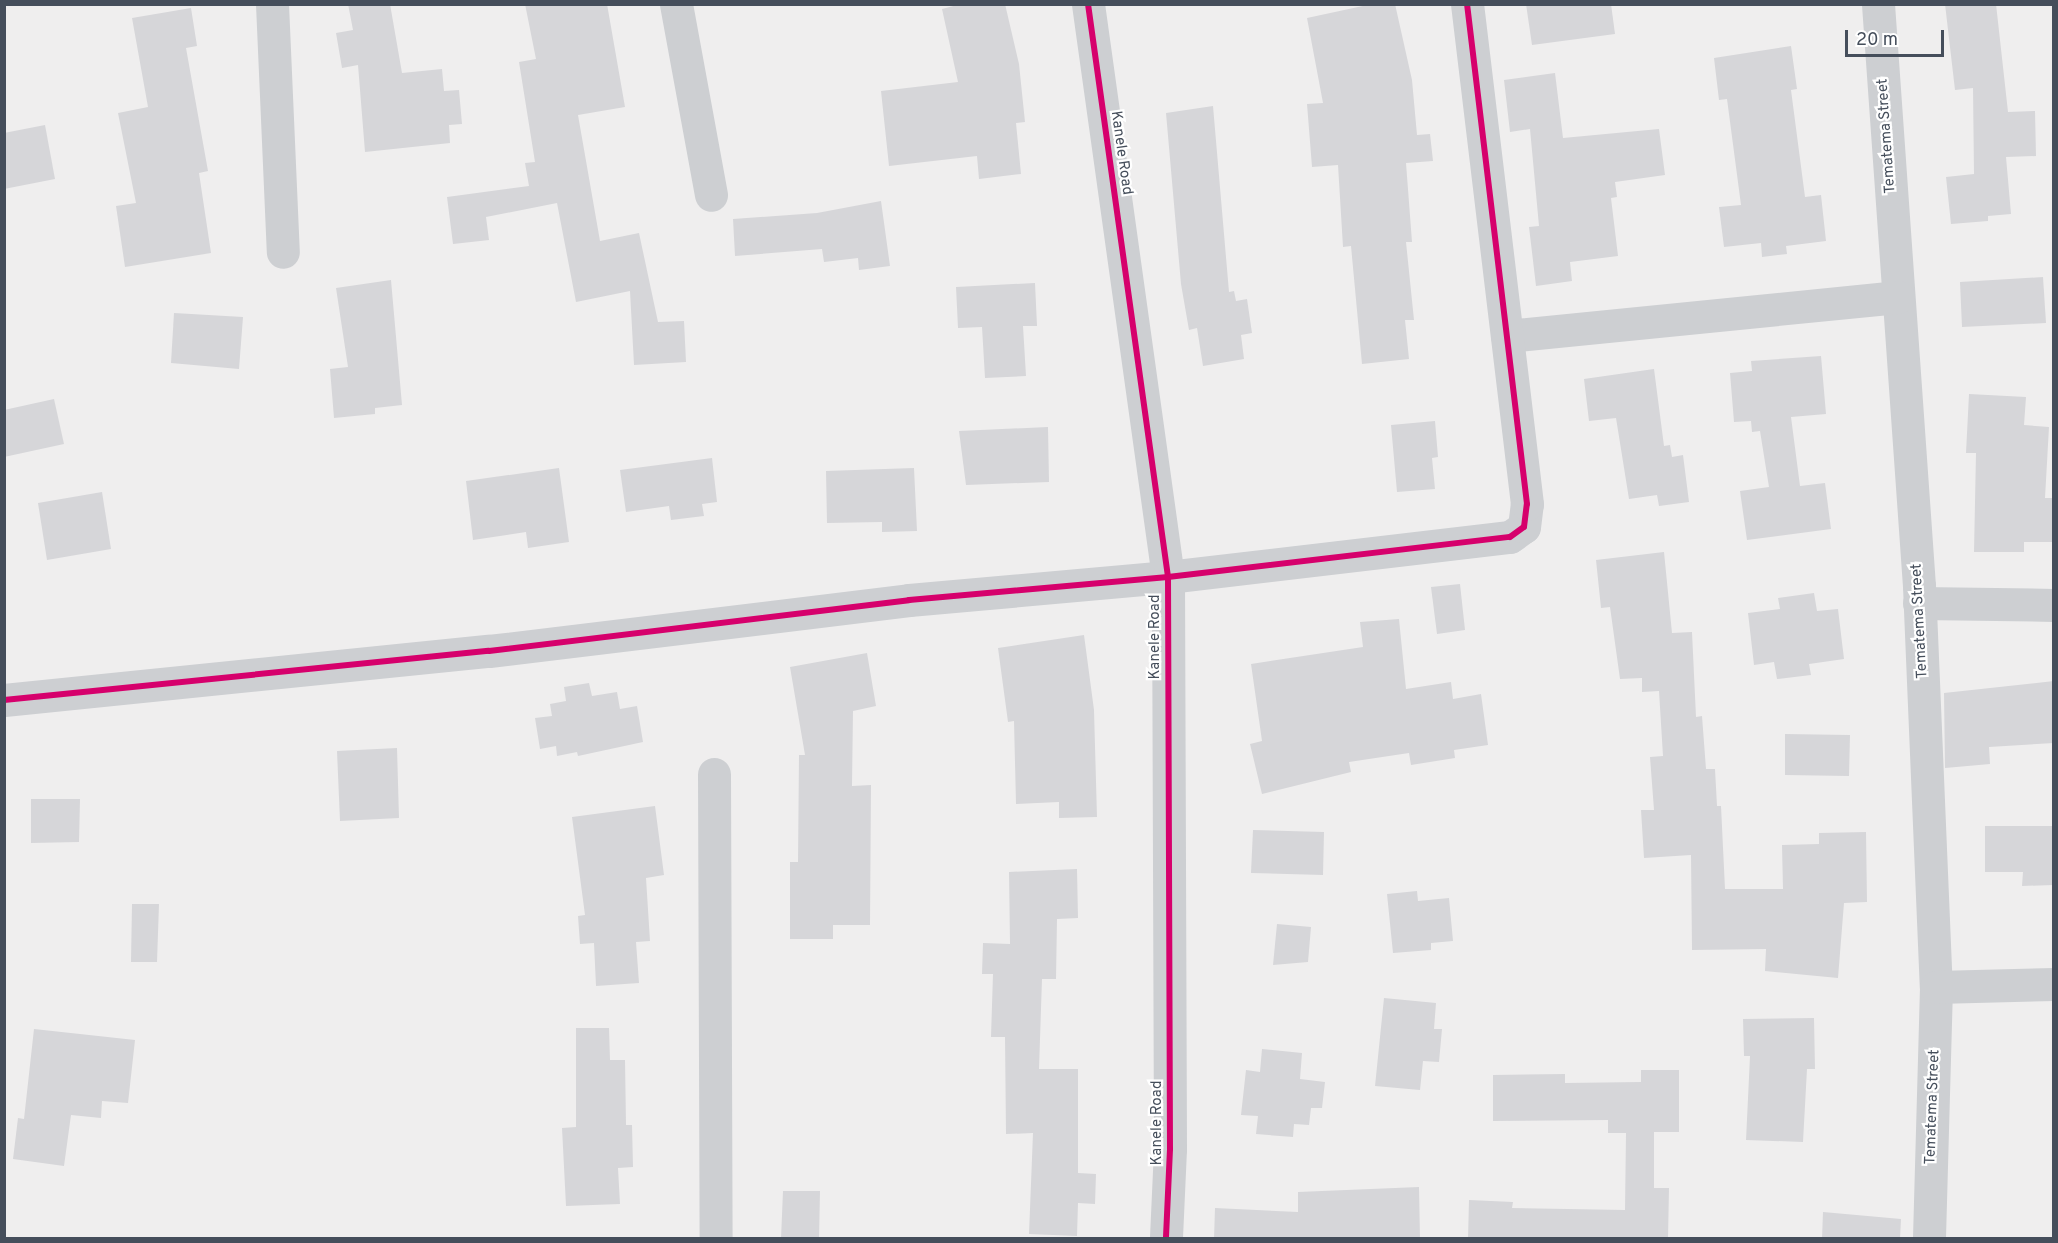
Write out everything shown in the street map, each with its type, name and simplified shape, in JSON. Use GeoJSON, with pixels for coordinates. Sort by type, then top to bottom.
{"type":"FeatureCollection","features":[{"type":"Feature","properties":{"kind":"street"},"geometry":{"type":"LineString","coordinates":[[272,4],[283,252]]}},
{"type":"Feature","properties":{"kind":"street"},"geometry":{"type":"LineString","coordinates":[[676,4],[711,195]]}},
{"type":"Feature","properties":{"kind":"street","name":"Kanele Road"},"geometry":{"type":"LineString","coordinates":[[1088,4],[1168,577],[1170,1149],[1166,1239]]}},
{"type":"Feature","properties":{"kind":"street"},"geometry":{"type":"LineString","coordinates":[[4,700],[489,651],[909,600],[1168,577],[1510,537],[1524,527],[1527,504],[1467,4]]}},
{"type":"Feature","properties":{"kind":"street","name":"Tematema Street"},"geometry":{"type":"LineString","coordinates":[[1878,4],[1919,603],[1936,987],[1929,1239]]}},
{"type":"Feature","properties":{"kind":"street"},"geometry":{"type":"LineString","coordinates":[[1507,336],[1898,297]]}},
{"type":"Feature","properties":{"kind":"street"},"geometry":{"type":"LineString","coordinates":[[1919,603],[2054,605]]}},
{"type":"Feature","properties":{"kind":"street"},"geometry":{"type":"LineString","coordinates":[[714,774],[716,1239]]}},
{"type":"Feature","properties":{"kind":"street"},"geometry":{"type":"LineString","coordinates":[[1936,987],[2054,984]]}},
{"type":"Feature","properties":{"kind":"building"},"geometry":{"type":"Polygon","coordinates":[[[348,4],[390,4],[402,73],[442,69],[444,91],[459,90],[462,124],[449,125],[450,143],[365,152],[358,65],[342,68],[336,33],[353,30],[348,4]]]}},
{"type":"Feature","properties":{"kind":"building"},"geometry":{"type":"Polygon","coordinates":[[[525,4],[607,4],[625,107],[578,115],[600,241],[639,233],[658,322],[684,321],[686,362],[634,365],[630,291],[576,302],[557,203],[486,217],[489,240],[453,244],[447,197],[529,186],[525,163],[535,162],[519,62],[536,59],[525,4]]]}},
{"type":"Feature","properties":{"kind":"building"},"geometry":{"type":"Polygon","coordinates":[[[961,4],[1005,4],[1019,64],[1025,122],[1016,123],[1021,174],[979,179],[977,156],[889,166],[881,91],[958,82],[942,9],[961,4]]]}},
{"type":"Feature","properties":{"kind":"building"},"geometry":{"type":"Polygon","coordinates":[[[1372,4],[1395,4],[1412,80],[1417,135],[1430,134],[1433,161],[1406,163],[1412,242],[1406,242],[1414,320],[1405,320],[1409,359],[1362,364],[1351,246],[1343,247],[1338,165],[1312,167],[1307,104],[1323,103],[1307,18],[1372,4]]]}},
{"type":"Feature","properties":{"kind":"building"},"geometry":{"type":"Polygon","coordinates":[[[1526,4],[1611,4],[1615,34],[1532,45],[1526,4]]]}},
{"type":"Feature","properties":{"kind":"building"},"geometry":{"type":"Polygon","coordinates":[[[1945,4],[1996,4],[2008,112],[2035,111],[2036,156],[2006,157],[2011,214],[1988,216],[1988,221],[1951,224],[1946,177],[1974,174],[1973,88],[1955,90],[1945,4]]]}},
{"type":"Feature","properties":{"kind":"building"},"geometry":{"type":"Polygon","coordinates":[[[191,8],[197,46],[186,48],[208,171],[199,173],[211,253],[125,267],[116,206],[136,203],[118,113],[148,107],[132,18],[191,8]]]}},
{"type":"Feature","properties":{"kind":"building"},"geometry":{"type":"Polygon","coordinates":[[[1791,46],[1797,89],[1791,90],[1805,197],[1821,195],[1826,241],[1786,246],[1787,254],[1762,257],[1761,243],[1724,247],[1719,207],[1741,205],[1727,99],[1719,100],[1714,58],[1791,46]]]}},
{"type":"Feature","properties":{"kind":"building"},"geometry":{"type":"Polygon","coordinates":[[[1555,73],[1563,138],[1659,129],[1665,175],[1615,182],[1617,197],[1611,198],[1618,256],[1570,262],[1572,281],[1536,286],[1529,227],[1539,226],[1530,129],[1510,132],[1504,80],[1555,73]]]}},
{"type":"Feature","properties":{"kind":"building"},"geometry":{"type":"Polygon","coordinates":[[[1213,106],[1229,292],[1234,291],[1236,301],[1247,299],[1252,333],[1241,335],[1244,359],[1203,366],[1197,328],[1189,330],[1181,284],[1166,113],[1213,106]]]}},
{"type":"Feature","properties":{"kind":"building"},"geometry":{"type":"Polygon","coordinates":[[[45,125],[55,179],[4,189],[4,133],[45,125]]]}},
{"type":"Feature","properties":{"kind":"building"},"geometry":{"type":"Polygon","coordinates":[[[881,201],[890,266],[859,270],[858,258],[824,262],[822,249],[735,256],[733,219],[817,213],[881,201]]]}},
{"type":"Feature","properties":{"kind":"building"},"geometry":{"type":"Polygon","coordinates":[[[2043,277],[2046,323],[1962,327],[1960,282],[2043,277]]]}},
{"type":"Feature","properties":{"kind":"building"},"geometry":{"type":"Polygon","coordinates":[[[391,280],[402,405],[375,408],[375,414],[334,418],[330,369],[348,367],[336,288],[391,280]]]}},
{"type":"Feature","properties":{"kind":"building"},"geometry":{"type":"Polygon","coordinates":[[[1035,283],[1037,326],[1023,326],[1026,376],[985,378],[982,327],[958,328],[956,287],[1035,283]]]}},
{"type":"Feature","properties":{"kind":"building"},"geometry":{"type":"Polygon","coordinates":[[[174,313],[243,317],[239,369],[171,363],[174,313]]]}},
{"type":"Feature","properties":{"kind":"building"},"geometry":{"type":"Polygon","coordinates":[[[1821,356],[1826,414],[1791,417],[1800,486],[1825,483],[1831,529],[1747,540],[1740,491],[1769,487],[1760,431],[1752,432],[1751,421],[1734,422],[1730,373],[1752,371],[1751,361],[1821,356]]]}},
{"type":"Feature","properties":{"kind":"building"},"geometry":{"type":"Polygon","coordinates":[[[1654,369],[1664,446],[1670,445],[1672,457],[1683,455],[1689,502],[1659,506],[1657,495],[1629,499],[1616,418],[1589,421],[1584,379],[1654,369]]]}},
{"type":"Feature","properties":{"kind":"building"},"geometry":{"type":"Polygon","coordinates":[[[1969,394],[2026,397],[2024,425],[2049,427],[2045,498],[2054,498],[2054,542],[2024,542],[2024,552],[1974,552],[1976,453],[1966,453],[1969,394]]]}},
{"type":"Feature","properties":{"kind":"building"},"geometry":{"type":"Polygon","coordinates":[[[54,399],[64,444],[4,457],[4,410],[54,399]]]}},
{"type":"Feature","properties":{"kind":"building"},"geometry":{"type":"Polygon","coordinates":[[[1435,421],[1438,457],[1432,458],[1435,489],[1397,492],[1391,425],[1435,421]]]}},
{"type":"Feature","properties":{"kind":"building"},"geometry":{"type":"Polygon","coordinates":[[[1048,427],[1049,482],[966,485],[959,431],[1048,427]]]}},
{"type":"Feature","properties":{"kind":"building"},"geometry":{"type":"Polygon","coordinates":[[[712,458],[717,502],[702,504],[704,516],[671,520],[669,506],[626,512],[620,470],[712,458]]]}},
{"type":"Feature","properties":{"kind":"building"},"geometry":{"type":"Polygon","coordinates":[[[559,468],[569,542],[528,548],[526,532],[473,540],[466,481],[559,468]]]}},
{"type":"Feature","properties":{"kind":"building"},"geometry":{"type":"Polygon","coordinates":[[[914,468],[917,531],[882,532],[882,522],[827,523],[826,471],[914,468]]]}},
{"type":"Feature","properties":{"kind":"building"},"geometry":{"type":"Polygon","coordinates":[[[102,492],[111,549],[47,560],[38,503],[102,492]]]}},
{"type":"Feature","properties":{"kind":"building"},"geometry":{"type":"Polygon","coordinates":[[[1664,552],[1672,633],[1692,632],[1696,717],[1702,716],[1706,769],[1715,769],[1717,806],[1721,806],[1725,889],[1783,889],[1782,845],[1819,844],[1819,833],[1866,832],[1867,902],[1844,903],[1838,978],[1765,971],[1766,949],[1692,950],[1691,855],[1644,858],[1641,810],[1654,810],[1650,757],[1663,756],[1659,691],[1642,692],[1642,678],[1620,679],[1610,607],[1601,608],[1596,560],[1664,552]]]}},
{"type":"Feature","properties":{"kind":"building"},"geometry":{"type":"Polygon","coordinates":[[[1460,584],[1465,630],[1437,634],[1431,587],[1460,584]]]}},
{"type":"Feature","properties":{"kind":"building"},"geometry":{"type":"Polygon","coordinates":[[[1814,593],[1817,611],[1838,609],[1844,659],[1809,664],[1811,675],[1777,679],[1774,662],[1754,665],[1748,613],[1780,609],[1778,598],[1814,593]]]}},
{"type":"Feature","properties":{"kind":"building"},"geometry":{"type":"Polygon","coordinates":[[[1399,619],[1406,689],[1451,682],[1453,699],[1481,694],[1488,745],[1454,750],[1455,758],[1411,765],[1409,753],[1349,762],[1351,772],[1262,794],[1250,744],[1262,741],[1251,664],[1363,647],[1360,622],[1399,619]]]}},
{"type":"Feature","properties":{"kind":"building"},"geometry":{"type":"Polygon","coordinates":[[[1084,635],[1094,710],[1097,817],[1059,818],[1059,802],[1016,804],[1014,721],[1008,722],[998,648],[1084,635]]]}},
{"type":"Feature","properties":{"kind":"building"},"geometry":{"type":"Polygon","coordinates":[[[867,653],[876,706],[853,711],[852,786],[871,785],[870,925],[833,925],[833,939],[790,939],[790,862],[798,862],[799,755],[805,755],[790,667],[867,653]]]}},
{"type":"Feature","properties":{"kind":"building"},"geometry":{"type":"Polygon","coordinates":[[[2054,681],[2054,743],[1989,747],[1990,764],[1945,768],[1944,693],[2054,681]]]}},
{"type":"Feature","properties":{"kind":"building"},"geometry":{"type":"Polygon","coordinates":[[[589,683],[592,696],[617,692],[620,709],[637,706],[643,742],[578,756],[577,752],[557,756],[556,746],[540,749],[535,718],[552,716],[550,704],[566,701],[564,687],[589,683]]]}},
{"type":"Feature","properties":{"kind":"building"},"geometry":{"type":"Polygon","coordinates":[[[1785,734],[1850,735],[1849,776],[1785,775],[1785,734]]]}},
{"type":"Feature","properties":{"kind":"building"},"geometry":{"type":"Polygon","coordinates":[[[397,748],[399,818],[340,821],[337,751],[397,748]]]}},
{"type":"Feature","properties":{"kind":"building"},"geometry":{"type":"Polygon","coordinates":[[[31,799],[80,799],[79,842],[31,843],[31,799]]]}},
{"type":"Feature","properties":{"kind":"building"},"geometry":{"type":"Polygon","coordinates":[[[655,806],[664,875],[646,878],[650,941],[636,942],[639,983],[596,986],[594,943],[580,944],[578,916],[585,915],[572,817],[655,806]]]}},
{"type":"Feature","properties":{"kind":"building"},"geometry":{"type":"Polygon","coordinates":[[[1985,826],[2054,826],[2053,885],[2022,886],[2023,872],[1985,872],[1985,826]]]}},
{"type":"Feature","properties":{"kind":"building"},"geometry":{"type":"Polygon","coordinates":[[[1253,830],[1324,832],[1323,875],[1251,873],[1253,830]]]}},
{"type":"Feature","properties":{"kind":"building"},"geometry":{"type":"Polygon","coordinates":[[[1077,869],[1078,918],[1057,919],[1056,979],[1042,979],[1039,1069],[1078,1069],[1078,1173],[1096,1174],[1095,1204],[1078,1203],[1077,1236],[1029,1234],[1033,1133],[1006,1134],[1005,1037],[991,1037],[993,974],[982,974],[983,943],[1010,944],[1009,872],[1077,869]]]}},
{"type":"Feature","properties":{"kind":"building"},"geometry":{"type":"Polygon","coordinates":[[[1417,891],[1418,901],[1449,898],[1453,941],[1431,943],[1431,950],[1393,953],[1387,894],[1417,891]]]}},
{"type":"Feature","properties":{"kind":"building"},"geometry":{"type":"Polygon","coordinates":[[[132,904],[159,904],[157,962],[131,962],[132,904]]]}},
{"type":"Feature","properties":{"kind":"building"},"geometry":{"type":"Polygon","coordinates":[[[1277,924],[1311,927],[1308,962],[1273,965],[1277,924]]]}},
{"type":"Feature","properties":{"kind":"building"},"geometry":{"type":"Polygon","coordinates":[[[1384,998],[1436,1003],[1434,1029],[1442,1029],[1439,1062],[1423,1061],[1420,1090],[1375,1086],[1384,998]]]}},
{"type":"Feature","properties":{"kind":"building"},"geometry":{"type":"Polygon","coordinates":[[[1814,1018],[1815,1069],[1807,1069],[1803,1142],[1746,1140],[1750,1056],[1744,1056],[1743,1019],[1814,1018]]]}},
{"type":"Feature","properties":{"kind":"building"},"geometry":{"type":"Polygon","coordinates":[[[576,1028],[609,1028],[610,1060],[625,1060],[626,1125],[632,1125],[633,1167],[618,1168],[620,1204],[566,1206],[562,1128],[576,1127],[576,1028]]]}},
{"type":"Feature","properties":{"kind":"building"},"geometry":{"type":"Polygon","coordinates":[[[34,1029],[135,1040],[128,1103],[102,1101],[101,1118],[71,1115],[64,1166],[13,1159],[18,1118],[24,1119],[34,1029]]]}},
{"type":"Feature","properties":{"kind":"building"},"geometry":{"type":"Polygon","coordinates":[[[1262,1049],[1302,1053],[1300,1079],[1325,1082],[1322,1108],[1311,1108],[1309,1125],[1294,1124],[1293,1137],[1256,1134],[1258,1116],[1241,1115],[1246,1070],[1260,1072],[1262,1049]]]}},
{"type":"Feature","properties":{"kind":"building"},"geometry":{"type":"Polygon","coordinates":[[[1641,1070],[1679,1070],[1679,1132],[1654,1132],[1654,1188],[1669,1188],[1668,1239],[1468,1239],[1469,1200],[1513,1202],[1512,1208],[1625,1210],[1626,1133],[1608,1133],[1608,1120],[1493,1121],[1493,1075],[1565,1074],[1565,1083],[1641,1082],[1641,1070]]]}},
{"type":"Feature","properties":{"kind":"building"},"geometry":{"type":"Polygon","coordinates":[[[1419,1187],[1420,1239],[1214,1239],[1215,1208],[1298,1212],[1298,1192],[1419,1187]]]}},
{"type":"Feature","properties":{"kind":"building"},"geometry":{"type":"Polygon","coordinates":[[[783,1191],[820,1191],[819,1239],[781,1239],[783,1191]]]}},
{"type":"Feature","properties":{"kind":"building"},"geometry":{"type":"Polygon","coordinates":[[[1823,1212],[1901,1219],[1900,1239],[1822,1239],[1823,1212]]]}},
{"type":"Feature","properties":{"kind":"cycle path"},"geometry":{"type":"LineString","coordinates":[[1088,4],[1168,577],[1170,1149],[1166,1238]]}},
{"type":"Feature","properties":{"kind":"cycle path"},"geometry":{"type":"LineString","coordinates":[[4,700],[489,651],[909,600],[1168,577],[1510,537],[1524,527],[1527,504],[1467,4]]}}]}
